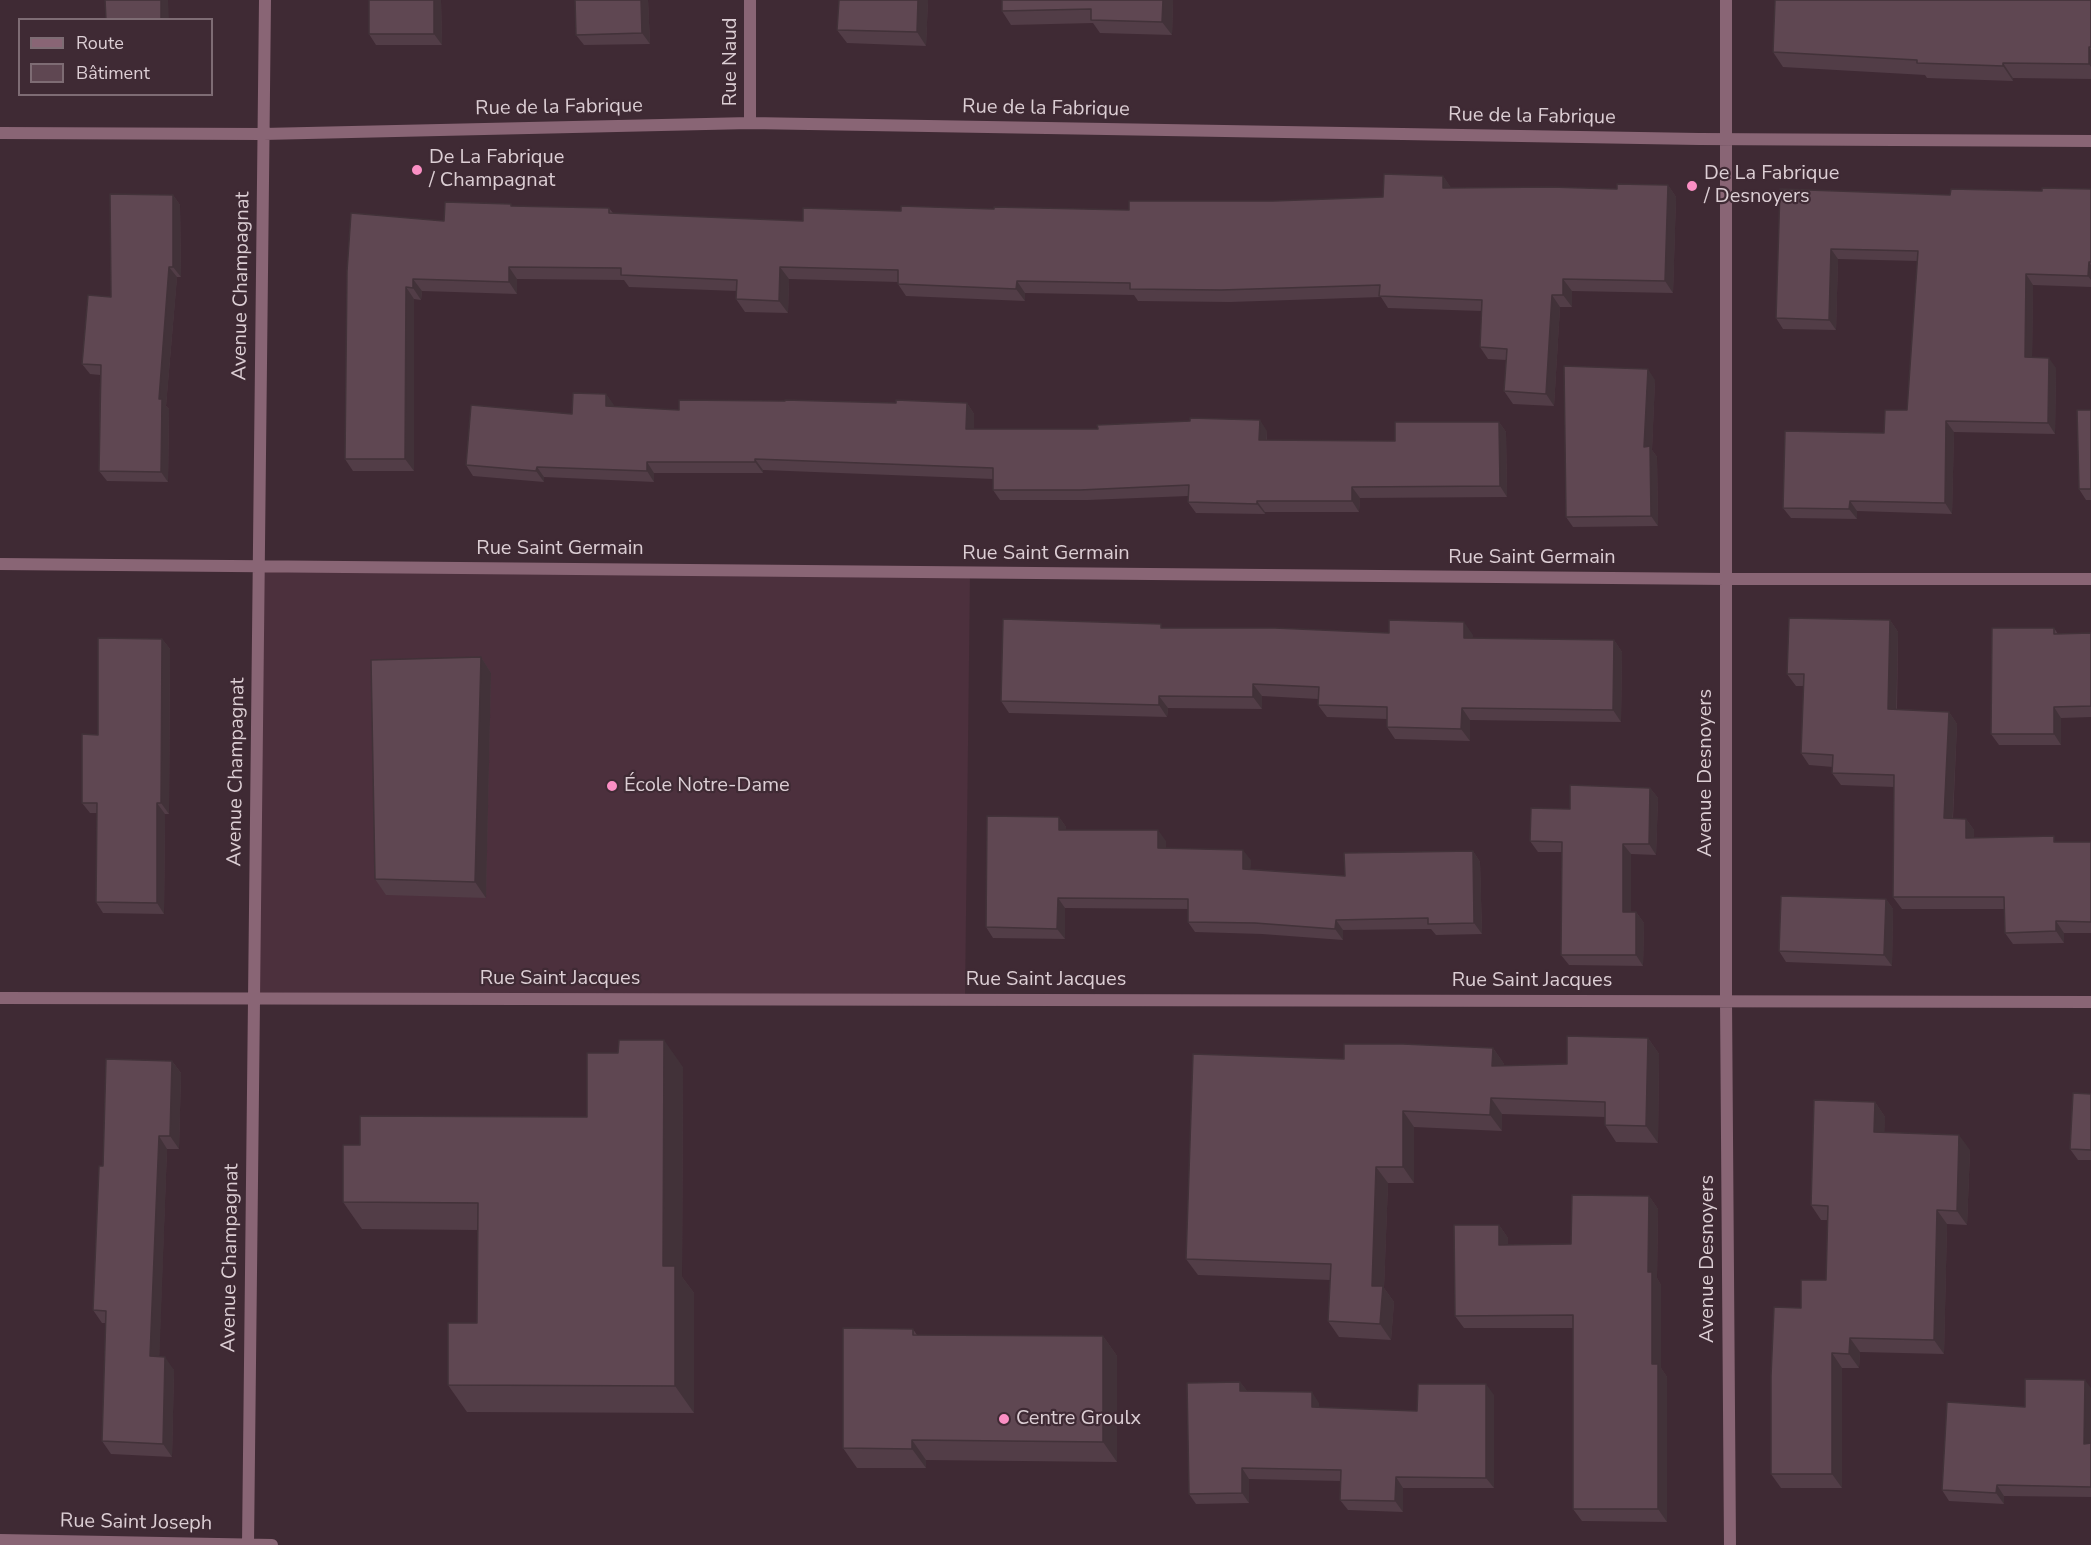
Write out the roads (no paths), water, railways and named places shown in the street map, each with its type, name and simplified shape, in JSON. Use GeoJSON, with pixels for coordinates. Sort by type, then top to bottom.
{"type":"FeatureCollection","features":[{"type":"Feature","properties":{"kind":"street","name":"Avenue Champagnat"},"geometry":{"type":"LineString","coordinates":[[248,1545],[265,0]]}},
{"type":"Feature","properties":{"kind":"street","name":"Rue Naud"},"geometry":{"type":"LineString","coordinates":[[750,0],[750,123]]}},
{"type":"Feature","properties":{"kind":"street","name":"Avenue Desnoyers"},"geometry":{"type":"LineString","coordinates":[[1726,0],[1726,1001],[1730,1545]]}},
{"type":"Feature","properties":{"kind":"street","name":"Rue de la Fabrique"},"geometry":{"type":"LineString","coordinates":[[0,133],[263,134],[750,123],[1726,139],[2091,141]]}},
{"type":"Feature","properties":{"kind":"street","name":"Rue Saint Germain"},"geometry":{"type":"LineString","coordinates":[[0,564],[1726,579],[2091,579]]}},
{"type":"Feature","properties":{"kind":"street","name":"Rue Saint Jacques"},"geometry":{"type":"LineString","coordinates":[[0,998],[2091,1002]]}},
{"type":"Feature","properties":{"kind":"street","name":"Rue Saint Joseph"},"geometry":{"type":"LineString","coordinates":[[0,1540],[272,1545]]}},
{"type":"Feature","properties":{"kind":"place","name":"De La Fabrique / Champagnat"},"geometry":{"type":"Point","coordinates":[417,170]}},
{"type":"Feature","properties":{"kind":"place","name":"De La Fabrique / Desnoyers"},"geometry":{"type":"Point","coordinates":[1692,186]}},
{"type":"Feature","properties":{"kind":"place","name":"École Notre-Dame"},"geometry":{"type":"Point","coordinates":[612,786]}},
{"type":"Feature","properties":{"kind":"place","name":"Centre Groulx"},"geometry":{"type":"Point","coordinates":[1004,1419]}}]}
